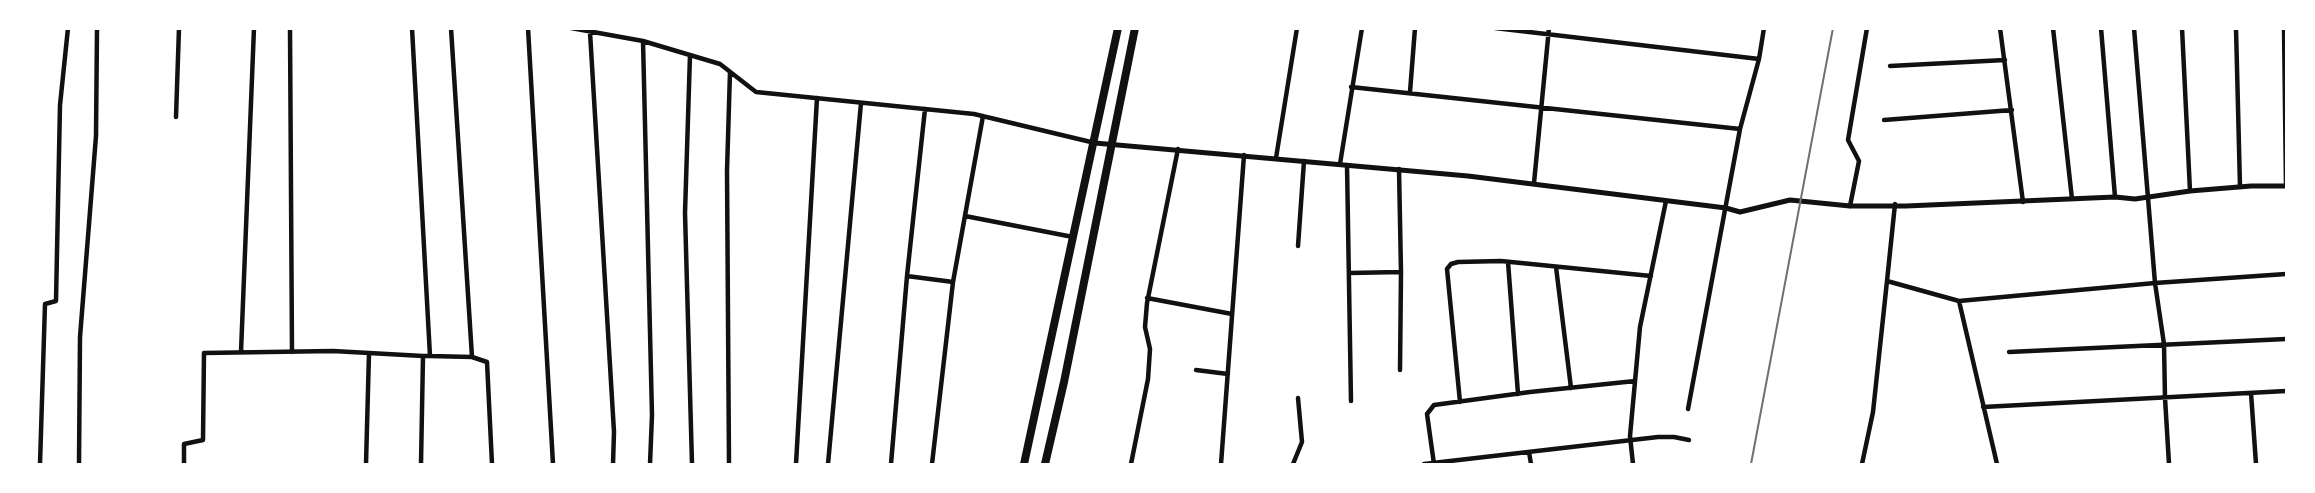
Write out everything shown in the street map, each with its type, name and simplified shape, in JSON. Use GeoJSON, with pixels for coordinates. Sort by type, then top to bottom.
{"type":"FeatureCollection","features":[{"type":"Feature","properties":{"kind":"highway"},"geometry":{"type":"LineString","coordinates":[[1024,465],[1118,28]]}},
{"type":"Feature","properties":{"kind":"highway"},"geometry":{"type":"LineString","coordinates":[[1045,465],[1135,28]]}},
{"type":"Feature","properties":{"kind":"street"},"geometry":{"type":"LineString","coordinates":[[40,465],[45,304],[56,301],[60,105],[68,28]]}},
{"type":"Feature","properties":{"kind":"street"},"geometry":{"type":"LineString","coordinates":[[79,465],[80,337],[96,136],[97,28]]}},
{"type":"Feature","properties":{"kind":"street"},"geometry":{"type":"LineString","coordinates":[[176,117],[179,28]]}},
{"type":"Feature","properties":{"kind":"street"},"geometry":{"type":"LineString","coordinates":[[241,352],[254,28]]}},
{"type":"Feature","properties":{"kind":"street"},"geometry":{"type":"LineString","coordinates":[[290,28],[292,352]]}},
{"type":"Feature","properties":{"kind":"street"},"geometry":{"type":"LineString","coordinates":[[412,28],[430,356]]}},
{"type":"Feature","properties":{"kind":"street"},"geometry":{"type":"LineString","coordinates":[[452,28],[472,357]]}},
{"type":"Feature","properties":{"kind":"street"},"geometry":{"type":"LineString","coordinates":[[528,28],[553,465]]}},
{"type":"Feature","properties":{"kind":"street"},"geometry":{"type":"LineString","coordinates":[[571,28],[643,40],[720,64],[756,92],[983,116],[1095,143],[1244,154],[1534,183],[1726,208],[1740,212],[1790,200],[1850,206],[1895,204],[1906,206],[2115,197],[2150,198],[2190,191],[2286,186],[2283,28]]}},
{"type":"Feature","properties":{"kind":"street"},"geometry":{"type":"LineString","coordinates":[[1276,158],[1298,28]]}},
{"type":"Feature","properties":{"kind":"street"},"geometry":{"type":"LineString","coordinates":[[1340,164],[1362,28]]}},
{"type":"Feature","properties":{"kind":"street"},"geometry":{"type":"LineString","coordinates":[[1410,92],[1415,28]]}},
{"type":"Feature","properties":{"kind":"street"},"geometry":{"type":"LineString","coordinates":[[1495,28],[1549,31],[1759,59]]}},
{"type":"Feature","properties":{"kind":"street"},"geometry":{"type":"LineString","coordinates":[[1688,409],[1740,129],[1759,59],[1764,28]]}},
{"type":"Feature","properties":{"kind":"street"},"geometry":{"type":"LineString","coordinates":[[1850,206],[1859,161],[1848,140],[1867,28]]}},
{"type":"Feature","properties":{"kind":"street"},"geometry":{"type":"LineString","coordinates":[[2000,28],[2023,202]]}},
{"type":"Feature","properties":{"kind":"street"},"geometry":{"type":"LineString","coordinates":[[2053,28],[2072,199]]}},
{"type":"Feature","properties":{"kind":"street"},"geometry":{"type":"LineString","coordinates":[[2101,28],[2115,197]]}},
{"type":"Feature","properties":{"kind":"street"},"geometry":{"type":"LineString","coordinates":[[2134,28],[2150,198],[2155,283],[2164,344],[2164,398],[2169,465]]}},
{"type":"Feature","properties":{"kind":"street"},"geometry":{"type":"LineString","coordinates":[[2182,28],[2190,191]]}},
{"type":"Feature","properties":{"kind":"street"},"geometry":{"type":"LineString","coordinates":[[2236,28],[2240,188]]}},
{"type":"Feature","properties":{"kind":"street"},"geometry":{"type":"LineString","coordinates":[[1534,183],[1549,31]]}},
{"type":"Feature","properties":{"kind":"street"},"geometry":{"type":"LineString","coordinates":[[590,32],[614,432],[613,465]]}},
{"type":"Feature","properties":{"kind":"street"},"geometry":{"type":"LineString","coordinates":[[643,40],[652,415],[650,465]]}},
{"type":"Feature","properties":{"kind":"street"},"geometry":{"type":"LineString","coordinates":[[690,55],[685,213],[692,465]]}},
{"type":"Feature","properties":{"kind":"street"},"geometry":{"type":"LineString","coordinates":[[1890,66],[2005,60]]}},
{"type":"Feature","properties":{"kind":"street"},"geometry":{"type":"LineString","coordinates":[[729,465],[727,195],[730,72]]}},
{"type":"Feature","properties":{"kind":"street"},"geometry":{"type":"LineString","coordinates":[[1352,87],[1740,129]]}},
{"type":"Feature","properties":{"kind":"street"},"geometry":{"type":"LineString","coordinates":[[796,465],[817,98]]}},
{"type":"Feature","properties":{"kind":"street"},"geometry":{"type":"LineString","coordinates":[[828,465],[861,103]]}},
{"type":"Feature","properties":{"kind":"street"},"geometry":{"type":"LineString","coordinates":[[891,465],[907,276],[925,109]]}},
{"type":"Feature","properties":{"kind":"street"},"geometry":{"type":"LineString","coordinates":[[1884,120],[2012,110]]}},
{"type":"Feature","properties":{"kind":"street"},"geometry":{"type":"LineString","coordinates":[[932,465],[953,282],[983,116]]}},
{"type":"Feature","properties":{"kind":"street"},"geometry":{"type":"LineString","coordinates":[[1131,465],[1148,379],[1150,349],[1145,327],[1148,298],[1178,149]]}},
{"type":"Feature","properties":{"kind":"street"},"geometry":{"type":"LineString","coordinates":[[1221,465],[1244,154]]}},
{"type":"Feature","properties":{"kind":"street"},"geometry":{"type":"LineString","coordinates":[[1298,246],[1304,161]]}},
{"type":"Feature","properties":{"kind":"street"},"geometry":{"type":"LineString","coordinates":[[1347,165],[1351,401]]}},
{"type":"Feature","properties":{"kind":"street"},"geometry":{"type":"LineString","coordinates":[[1399,169],[1400,370]]}},
{"type":"Feature","properties":{"kind":"street"},"geometry":{"type":"LineString","coordinates":[[1633,465],[1630,441],[1640,327],[1666,201]]}},
{"type":"Feature","properties":{"kind":"street"},"geometry":{"type":"LineString","coordinates":[[1862,465],[1873,412],[1895,204]]}},
{"type":"Feature","properties":{"kind":"street"},"geometry":{"type":"LineString","coordinates":[[964,216],[1073,237]]}},
{"type":"Feature","properties":{"kind":"street"},"geometry":{"type":"LineString","coordinates":[[1460,402],[1447,269],[1451,264],[1508,262],[1651,276]]}},
{"type":"Feature","properties":{"kind":"street"},"geometry":{"type":"LineString","coordinates":[[1508,262],[1518,394]]}},
{"type":"Feature","properties":{"kind":"street"},"geometry":{"type":"LineString","coordinates":[[1556,267],[1571,388]]}},
{"type":"Feature","properties":{"kind":"street"},"geometry":{"type":"LineString","coordinates":[[1348,273],[1401,272]]}},
{"type":"Feature","properties":{"kind":"street"},"geometry":{"type":"LineString","coordinates":[[1887,281],[1959,301],[2155,283],[2286,274]]}},
{"type":"Feature","properties":{"kind":"street"},"geometry":{"type":"LineString","coordinates":[[907,276],[953,282]]}},
{"type":"Feature","properties":{"kind":"street"},"geometry":{"type":"LineString","coordinates":[[1148,298],[1232,314]]}},
{"type":"Feature","properties":{"kind":"street"},"geometry":{"type":"LineString","coordinates":[[1959,301],[1997,465]]}},
{"type":"Feature","properties":{"kind":"street"},"geometry":{"type":"LineString","coordinates":[[2009,352],[2286,339]]}},
{"type":"Feature","properties":{"kind":"street"},"geometry":{"type":"LineString","coordinates":[[184,465],[184,444],[203,440],[204,352],[369,353],[472,357],[487,362],[492,465]]}},
{"type":"Feature","properties":{"kind":"street"},"geometry":{"type":"LineString","coordinates":[[366,465],[369,353]]}},
{"type":"Feature","properties":{"kind":"street"},"geometry":{"type":"LineString","coordinates":[[421,465],[423,356]]}},
{"type":"Feature","properties":{"kind":"street"},"geometry":{"type":"LineString","coordinates":[[1196,370],[1228,374]]}},
{"type":"Feature","properties":{"kind":"street"},"geometry":{"type":"LineString","coordinates":[[1434,464],[1427,414],[1434,405],[1635,381]]}},
{"type":"Feature","properties":{"kind":"street"},"geometry":{"type":"LineString","coordinates":[[1983,407],[2286,391]]}},
{"type":"Feature","properties":{"kind":"street"},"geometry":{"type":"LineString","coordinates":[[2251,393],[2256,465]]}},
{"type":"Feature","properties":{"kind":"street"},"geometry":{"type":"LineString","coordinates":[[1293,465],[1302,442],[1298,398]]}},
{"type":"Feature","properties":{"kind":"street"},"geometry":{"type":"LineString","coordinates":[[1424,465],[1674,436],[1689,440]]}},
{"type":"Feature","properties":{"kind":"street"},"geometry":{"type":"LineString","coordinates":[[1529,452],[1531,465]]}},
{"type":"Feature","properties":{"kind":"street"},"geometry":{"type":"LineString","coordinates":[[1480,458],[1481,465]]}},
{"type":"Feature","properties":{"kind":"railway"},"geometry":{"type":"LineString","coordinates":[[1751,464],[1833,28]]}}]}
